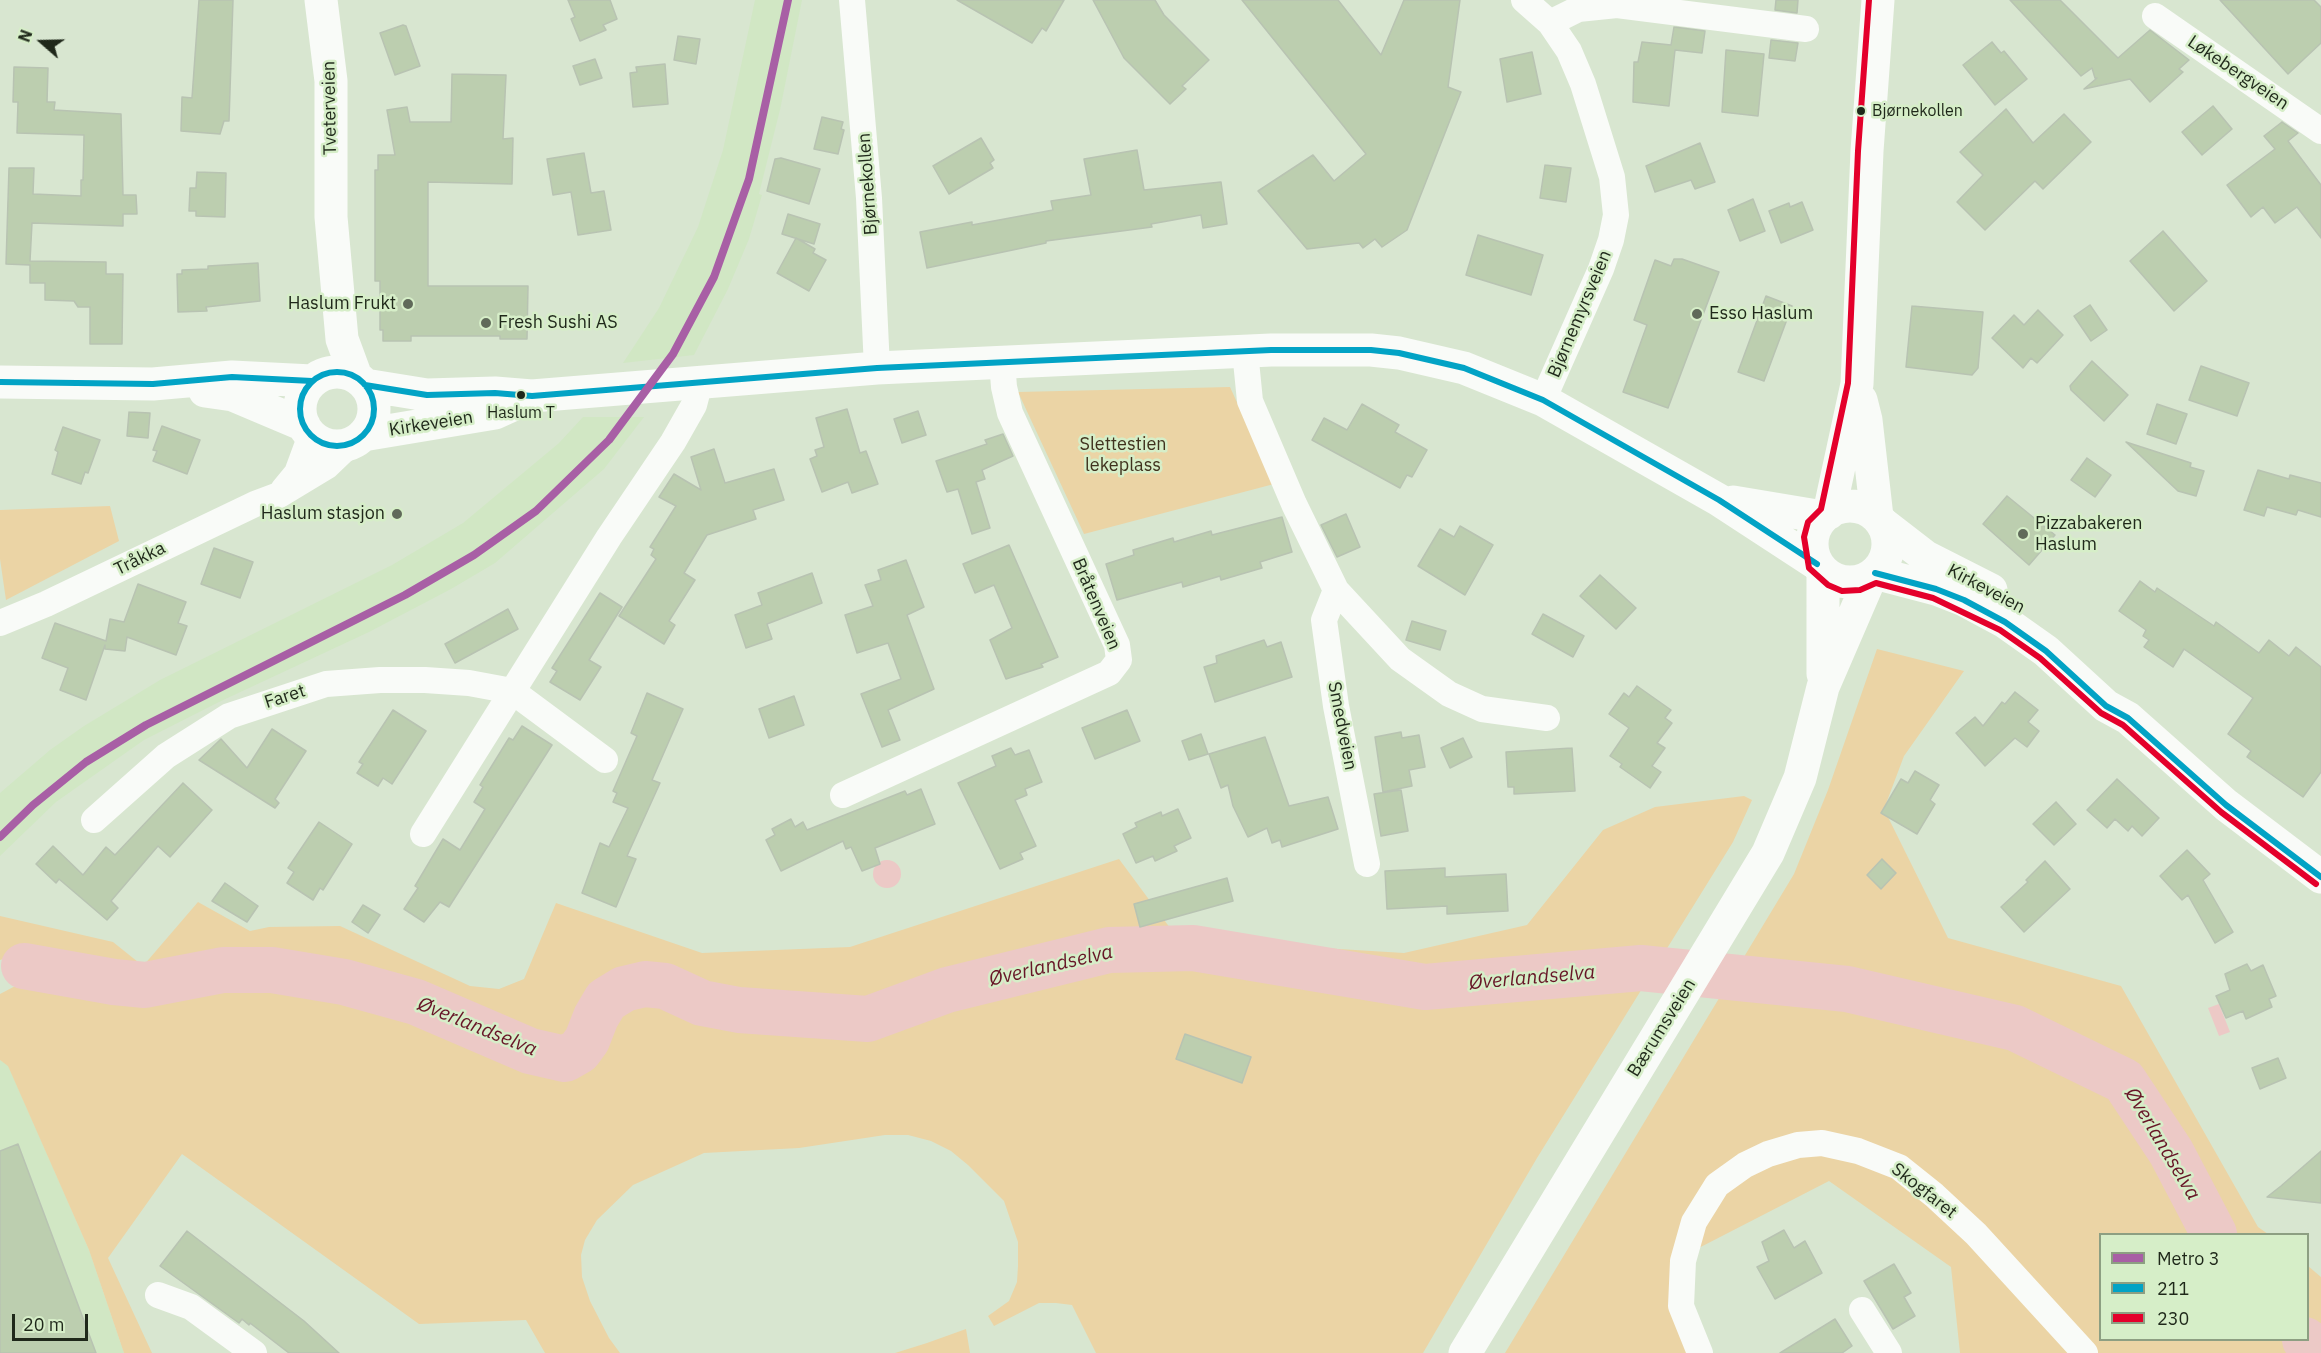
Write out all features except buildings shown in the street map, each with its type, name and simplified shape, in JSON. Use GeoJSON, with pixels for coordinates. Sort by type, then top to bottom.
{"type":"FeatureCollection","features":[{"type":"Feature","properties":{"kind":"main road","name":"Tveterveien"},"geometry":{"type":"LineString","coordinates":[[317,378],[331,217],[331,81],[321,0]]}},
{"type":"Feature","properties":{"kind":"main road"},"geometry":{"type":"LineString","coordinates":[[1826,515],[1857,384],[1867,151],[1878,0]]}},
{"type":"Feature","properties":{"kind":"main road","name":"Tveterveien"},"geometry":{"type":"LineString","coordinates":[[331,217],[342,339],[360,381]]}},
{"type":"Feature","properties":{"kind":"main road","name":"Kirkeveien"},"geometry":{"type":"LineString","coordinates":[[360,381],[427,395],[495,393],[532,396],[877,368],[1245,351],[1371,350],[1399,353],[1464,368],[1543,400],[1719,500],[1820,567]]}},
{"type":"Feature","properties":{"kind":"main road"},"geometry":{"type":"LineString","coordinates":[[0,382],[153,384],[232,377],[317,378],[344,372],[360,381],[374,408],[372,422],[357,439],[336,446],[322,443],[307,430],[232,395],[153,384]]}},
{"type":"Feature","properties":{"kind":"main road"},"geometry":{"type":"LineString","coordinates":[[307,430],[300,412],[301,400],[317,378]]}},
{"type":"Feature","properties":{"kind":"main road"},"geometry":{"type":"LineString","coordinates":[[1857,384],[1866,420],[1879,520],[1887,536],[1888,549],[1883,562],[1873,575],[1858,581],[1845,582],[1833,578],[1820,567],[1812,539],[1816,527],[1826,515],[1841,507],[1854,507],[1866,510],[1879,520]]}},
{"type":"Feature","properties":{"kind":"main road","name":"Kirkeveien"},"geometry":{"type":"LineString","coordinates":[[357,439],[495,413],[532,396]]}},
{"type":"Feature","properties":{"kind":"main road","name":"Kirkeveien"},"geometry":{"type":"LineString","coordinates":[[1719,500],[1826,515]]}},
{"type":"Feature","properties":{"kind":"main road","name":"Kirkeveien"},"geometry":{"type":"LineString","coordinates":[[1879,520],[1926,557],[2015,602],[2036,616],[2115,693],[2128,718]]}},
{"type":"Feature","properties":{"kind":"main road","name":"Bærumsveien"},"geometry":{"type":"LineString","coordinates":[[1820,567],[1823,687]]}},
{"type":"Feature","properties":{"kind":"main road","name":"Kirkeveien"},"geometry":{"type":"LineString","coordinates":[[1873,575],[1945,592],[2005,622],[2046,651],[2106,706],[2128,718],[2226,805],[2321,877]]}},
{"type":"Feature","properties":{"kind":"main road","name":"Bærumsveien"},"geometry":{"type":"LineString","coordinates":[[1465,1353],[1768,853],[1800,778],[1823,687],[1873,575]]}},
{"type":"Feature","properties":{"kind":"street","name":"Bjørnekollen"},"geometry":{"type":"LineString","coordinates":[[852,0],[869,198],[877,368]]}},
{"type":"Feature","properties":{"kind":"street","name":"Bjørnemyrsveien"},"geometry":{"type":"LineString","coordinates":[[1524,0],[1550,23],[1569,51],[1583,84],[1612,177],[1616,215],[1611,240],[1601,269],[1543,400]]}},
{"type":"Feature","properties":{"kind":"street"},"geometry":{"type":"LineString","coordinates":[[1550,23],[1578,9],[1617,5],[1806,29]]}},
{"type":"Feature","properties":{"kind":"street","name":"Løkebergveien"},"geometry":{"type":"LineString","coordinates":[[2155,16],[2321,131]]}},
{"type":"Feature","properties":{"kind":"street"},"geometry":{"type":"LineString","coordinates":[[1245,351],[1250,401],[1289,493],[1336,590],[1400,660],[1449,694],[1482,709],[1547,718]]}},
{"type":"Feature","properties":{"kind":"street","name":"Bråtenveien"},"geometry":{"type":"LineString","coordinates":[[843,795],[1109,673],[1119,660],[1118,645],[1010,413],[1004,387],[1002,362]]}},
{"type":"Feature","properties":{"kind":"street"},"geometry":{"type":"LineString","coordinates":[[423,834],[609,537],[673,442],[694,405],[700,382]]}},
{"type":"Feature","properties":{"kind":"street"},"geometry":{"type":"LineString","coordinates":[[279,495],[297,473],[307,430]]}},
{"type":"Feature","properties":{"kind":"street","name":"Tråkka"},"geometry":{"type":"LineString","coordinates":[[0,623],[46,604],[255,504],[279,495],[327,466],[357,439]]}},
{"type":"Feature","properties":{"kind":"street","name":"Smedveien"},"geometry":{"type":"LineString","coordinates":[[1336,590],[1324,620],[1336,706],[1367,864]]}},
{"type":"Feature","properties":{"kind":"street","name":"Faret"},"geometry":{"type":"LineString","coordinates":[[94,820],[166,756],[229,716],[326,684],[380,680],[469,683],[512,691],[605,760]]}},
{"type":"Feature","properties":{"kind":"street","name":"Skogfaret"},"geometry":{"type":"LineString","coordinates":[[1700,1353],[1681,1306],[1683,1261],[1694,1222],[1717,1185],[1745,1165],[1768,1154],[1798,1145],[1822,1143],[1858,1150],[1899,1167],[1934,1194],[1976,1234],[2085,1353]]}},
{"type":"Feature","properties":{"kind":"street"},"geometry":{"type":"LineString","coordinates":[[158,1295],[191,1306],[254,1353]]}},
{"type":"Feature","properties":{"kind":"street"},"geometry":{"type":"LineString","coordinates":[[1862,1310],[1889,1353]]}},
{"type":"Feature","properties":{"kind":"shaded area"},"geometry":{"type":"Polygon","coordinates":[[[755,0],[802,0],[780,110],[759,194],[762,195],[749,239],[728,289],[694,355],[623,363],[659,308],[698,227],[723,150],[755,0]]]}},
{"type":"Feature","properties":{"kind":"shaded area"},"geometry":{"type":"Polygon","coordinates":[[[583,417],[644,417],[604,469],[495,563],[369,632],[219,702],[144,740],[56,802],[0,856],[0,793],[50,750],[84,726],[160,680],[392,565],[463,523],[559,443],[583,417]]]}},
{"type":"Feature","properties":{"kind":"shaded area"},"geometry":{"type":"Polygon","coordinates":[[[887,860],[897,864],[901,874],[897,884],[887,888],[877,884],[873,874],[877,864],[887,860]]]}},
{"type":"Feature","properties":{"kind":"shaded area"},"geometry":{"type":"Polygon","coordinates":[[[2219,1004],[2230,1032],[2219,1036],[2208,1008],[2219,1004]]]}},
{"type":"Feature","properties":{"kind":"shaded area"},"geometry":{"type":"Polygon","coordinates":[[[0,1060],[8,1065],[89,1250],[124,1353],[0,1353],[0,1060]]]}},
{"type":"Feature","properties":{"kind":"green space","name":"Slettestien lekeplass"},"geometry":{"type":"Polygon","coordinates":[[[1230,387],[1274,484],[1084,534],[1018,392],[1230,387]]]}},
{"type":"Feature","properties":{"kind":"green space"},"geometry":{"type":"Polygon","coordinates":[[[110,506],[119,541],[6,600],[0,559],[0,510],[110,506]]]}},
{"type":"Feature","properties":{"kind":"green space"},"geometry":{"type":"Polygon","coordinates":[[[1877,649],[1964,671],[1904,756],[1884,809],[1948,938],[2121,986],[2258,1227],[2267,1233],[2099,1233],[2099,1341],[2309,1341],[2309,1267],[2321,1277],[2321,1353],[1960,1353],[1951,1267],[1829,1181],[1689,1253],[1697,1353],[1505,1353],[1794,874],[1828,790],[1877,649]]]}},
{"type":"Feature","properties":{"kind":"green space"},"geometry":{"type":"Polygon","coordinates":[[[1744,796],[1752,800],[1733,842],[1537,1158],[1423,1353],[1096,1353],[1072,1305],[1056,1303],[1039,1303],[994,1326],[988,1316],[1009,1301],[1017,1282],[1018,1242],[1004,1201],[951,1151],[931,1141],[908,1135],[885,1135],[799,1148],[704,1153],[633,1185],[597,1220],[585,1240],[581,1255],[582,1277],[590,1301],[609,1338],[620,1353],[545,1353],[526,1320],[419,1324],[182,1154],[108,1258],[152,1353],[124,1353],[89,1250],[8,1066],[0,1060],[0,994],[21,983],[23,954],[0,960],[0,916],[113,942],[143,966],[198,902],[250,931],[269,927],[340,926],[470,986],[499,989],[524,979],[556,903],[702,953],[850,947],[1119,859],[1173,932],[1290,946],[1404,953],[1527,925],[1603,830],[1655,807],[1744,796]]]}},
{"type":"Feature","properties":{"kind":"green space"},"geometry":{"type":"Polygon","coordinates":[[[966,1329],[970,1353],[895,1353],[927,1343],[966,1329]]]}},
{"type":"Feature","properties":{"kind":"waterway","name":"Øverlandselva"},"geometry":{"type":"LineString","coordinates":[[24,966],[114,982],[145,985],[223,970],[272,970],[344,982],[416,1002],[530,1051],[565,1059],[579,1051],[587,1040],[606,1000],[624,989],[645,984],[665,986],[702,1003],[739,1010],[868,1019],[947,990],[1109,950],[1193,948],[1425,987],[1641,968],[1847,989],[2015,1028],[2124,1081],[2171,1152],[2213,1233]]}},
{"type":"Feature","properties":{"kind":"waterway","name":"Øverlandselva"},"geometry":{"type":"LineString","coordinates":[[2306,1341],[2321,1353]]}},
{"type":"Feature","properties":{"kind":"metro line","name":"3"},"geometry":{"type":"LineString","coordinates":[[0,837],[33,805],[86,762],[146,725],[405,595],[474,555],[536,511],[609,440],[673,354],[714,277],[749,179],[788,0]]}},
{"type":"Feature","properties":{"kind":"transit line","name":"230"},"geometry":{"type":"LineString","coordinates":[[1869,0],[1858,151],[1848,383],[1821,509],[1808,522],[1804,537],[1809,568],[1828,585],[1842,591],[1860,590],[1876,583],[1933,598],[2000,630],[2040,658],[2101,713],[2123,725],[2221,812],[2316,884]]}},
{"type":"Feature","properties":{"kind":"transit line","name":"211"},"geometry":{"type":"LineString","coordinates":[[365,385],[427,395],[495,393],[532,396],[877,368],[1271,350],[1371,350],[1399,353],[1464,368],[1543,400],[1719,500],[1817,564]]}},
{"type":"Feature","properties":{"kind":"transit line","name":"211"},"geometry":{"type":"LineString","coordinates":[[337,372],[351,375],[363,383],[371,395],[374,409],[371,423],[363,435],[351,443],[337,446],[323,443],[311,435],[303,423],[300,409],[303,395],[311,383],[323,375],[337,372]]}},
{"type":"Feature","properties":{"kind":"transit line","name":"211"},"geometry":{"type":"LineString","coordinates":[[0,382],[153,384],[232,377],[312,381]]}},
{"type":"Feature","properties":{"kind":"transit line","name":"211"},"geometry":{"type":"LineString","coordinates":[[1875,573],[1936,589],[1964,600],[2005,622],[2046,651],[2106,706],[2128,718],[2226,805],[2321,877]]}},
{"type":"Feature","properties":{"kind":"place","name":"Bjørnekollen"},"geometry":{"type":"Point","coordinates":[1861,111]}},
{"type":"Feature","properties":{"kind":"place","name":"Haslum Frukt"},"geometry":{"type":"Point","coordinates":[408,304]}},
{"type":"Feature","properties":{"kind":"place","name":"Esso Haslum"},"geometry":{"type":"Point","coordinates":[1697,314]}},
{"type":"Feature","properties":{"kind":"place","name":"Fresh Sushi AS"},"geometry":{"type":"Point","coordinates":[486,323]}},
{"type":"Feature","properties":{"kind":"place","name":"Haslum T"},"geometry":{"type":"Point","coordinates":[521,395]}},
{"type":"Feature","properties":{"kind":"place","name":"Haslum stasjon"},"geometry":{"type":"Point","coordinates":[397,514]}},
{"type":"Feature","properties":{"kind":"place","name":"Pizzabakeren Haslum"},"geometry":{"type":"Point","coordinates":[2023,534]}}]}
